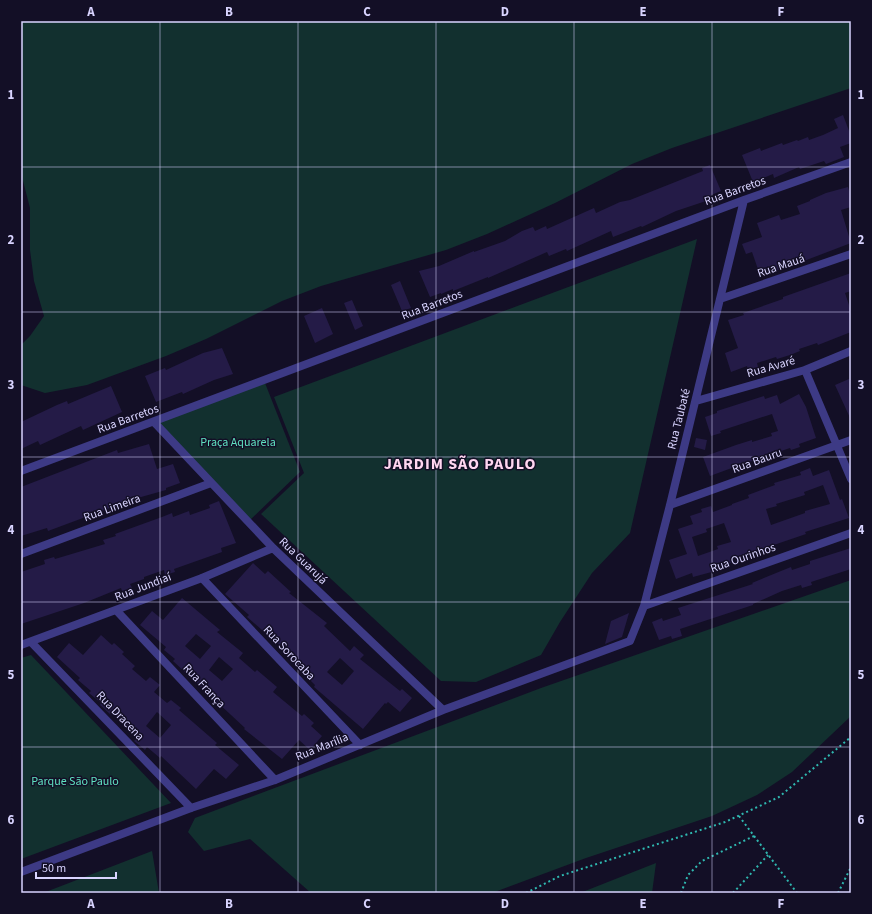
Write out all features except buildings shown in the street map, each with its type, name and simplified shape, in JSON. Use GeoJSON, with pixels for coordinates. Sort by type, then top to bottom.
{"type":"FeatureCollection","features":[{"type":"Feature","properties":{"kind":"street","name":"Rua Barretos"},"geometry":{"type":"LineString","coordinates":[[21,471],[744,200],[851,162]]}},
{"type":"Feature","properties":{"kind":"street","name":"Rua Taubaté"},"geometry":{"type":"LineString","coordinates":[[630,641],[644,606],[696,401],[744,200]]}},
{"type":"Feature","properties":{"kind":"street","name":"Rua Mauá"},"geometry":{"type":"LineString","coordinates":[[720,299],[851,254]]}},
{"type":"Feature","properties":{"kind":"street","name":"Rua Avaré"},"geometry":{"type":"LineString","coordinates":[[696,401],[805,370],[851,351]]}},
{"type":"Feature","properties":{"kind":"street"},"geometry":{"type":"LineString","coordinates":[[805,370],[838,445],[851,479]]}},
{"type":"Feature","properties":{"kind":"street","name":"Rua Guarujá"},"geometry":{"type":"LineString","coordinates":[[154,422],[273,548],[443,710]]}},
{"type":"Feature","properties":{"kind":"street","name":"Rua Bauru"},"geometry":{"type":"LineString","coordinates":[[670,505],[851,440]]}},
{"type":"Feature","properties":{"kind":"street","name":"Rua Limeira"},"geometry":{"type":"LineString","coordinates":[[21,554],[211,483]]}},
{"type":"Feature","properties":{"kind":"street","name":"Rua Ourinhos"},"geometry":{"type":"LineString","coordinates":[[644,606],[851,533]]}},
{"type":"Feature","properties":{"kind":"street","name":"Rua Jundiaí"},"geometry":{"type":"LineString","coordinates":[[21,645],[202,578],[273,548]]}},
{"type":"Feature","properties":{"kind":"street","name":"Rua Sorocaba"},"geometry":{"type":"LineString","coordinates":[[202,578],[360,745]]}},
{"type":"Feature","properties":{"kind":"street","name":"Rua França"},"geometry":{"type":"LineString","coordinates":[[116,610],[275,780]]}},
{"type":"Feature","properties":{"kind":"street","name":"Rua Marília"},"geometry":{"type":"LineString","coordinates":[[21,872],[191,808],[275,780],[443,710],[630,641]]}},
{"type":"Feature","properties":{"kind":"street","name":"Rua Dracena"},"geometry":{"type":"LineString","coordinates":[[31,642],[191,808]]}},
{"type":"Feature","properties":{"kind":"path"},"geometry":{"type":"LineString","coordinates":[[526,893],[560,876],[725,822],[779,797],[851,736]]}},
{"type":"Feature","properties":{"kind":"path"},"geometry":{"type":"LineString","coordinates":[[738,816],[797,893]]}},
{"type":"Feature","properties":{"kind":"path"},"geometry":{"type":"LineString","coordinates":[[681,893],[688,875],[702,862],[754,836]]}},
{"type":"Feature","properties":{"kind":"path"},"geometry":{"type":"LineString","coordinates":[[733,893],[768,855]]}},
{"type":"Feature","properties":{"kind":"path"},"geometry":{"type":"LineString","coordinates":[[838,893],[851,867]]}},
{"type":"Feature","properties":{"kind":"green space"},"geometry":{"type":"Polygon","coordinates":[[[21,21],[851,21],[851,88],[672,148],[632,164],[555,203],[487,234],[446,250],[321,286],[282,301],[206,339],[166,356],[87,385],[45,393],[21,385],[21,345],[30,336],[44,316],[34,281],[30,250],[30,208],[21,173],[21,21]]]}},
{"type":"Feature","properties":{"kind":"green space"},"geometry":{"type":"Polygon","coordinates":[[[697,239],[630,533],[592,573],[560,622],[541,655],[476,682],[441,681],[261,514],[304,473],[274,397],[697,239]]]}},
{"type":"Feature","properties":{"kind":"green space","name":"Praça Aquarela"},"geometry":{"type":"Polygon","coordinates":[[[265,383],[300,472],[249,521],[156,423],[265,383]]]}},
{"type":"Feature","properties":{"kind":"green space"},"geometry":{"type":"Polygon","coordinates":[[[851,580],[851,716],[792,772],[757,795],[712,816],[586,858],[492,893],[311,893],[250,839],[204,851],[188,832],[195,818],[541,688],[851,580]]]}},
{"type":"Feature","properties":{"kind":"green space","name":"Parque São Paulo"},"geometry":{"type":"Polygon","coordinates":[[[31,655],[171,803],[21,859],[21,658],[31,655]]]}},
{"type":"Feature","properties":{"kind":"green space"},"geometry":{"type":"Polygon","coordinates":[[[152,851],[159,893],[43,893],[152,851]]]}},
{"type":"Feature","properties":{"kind":"green space"},"geometry":{"type":"Polygon","coordinates":[[[656,863],[652,893],[580,893],[656,863]]]}},
{"type":"Feature","properties":{"kind":"district","name":"JARDIM SÃO PAULO"},"geometry":{"type":"Point","coordinates":[460,464]}}]}
